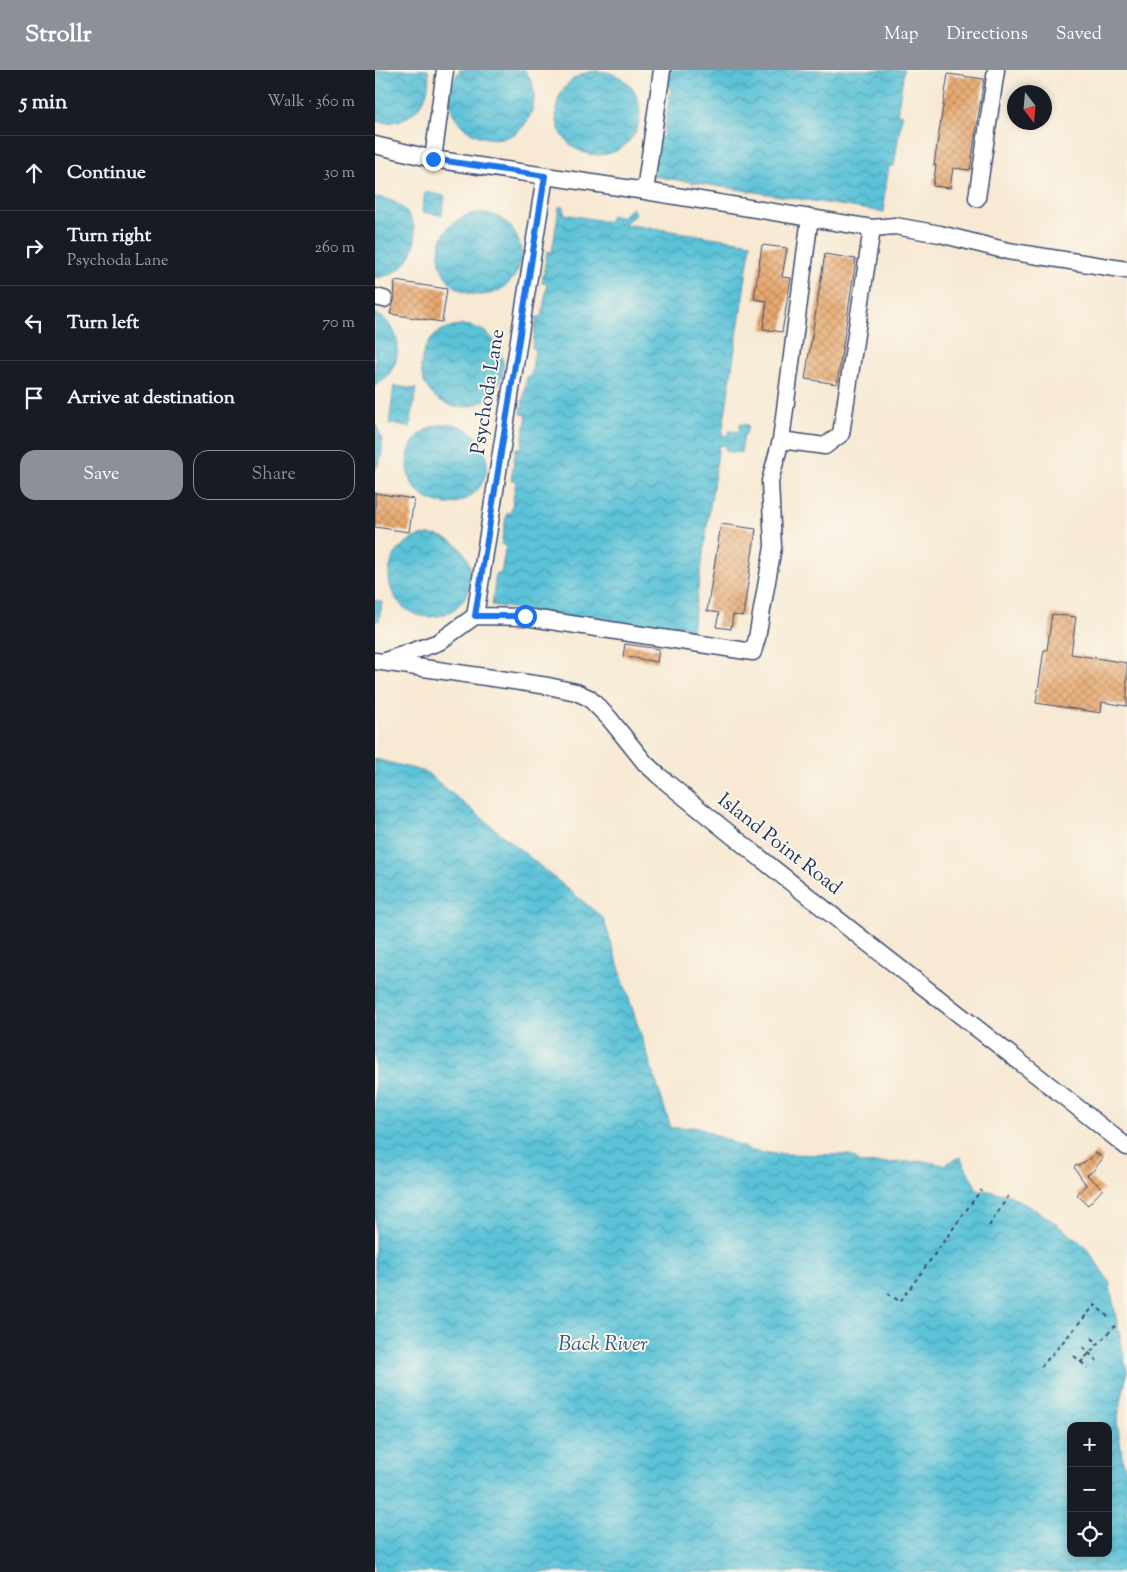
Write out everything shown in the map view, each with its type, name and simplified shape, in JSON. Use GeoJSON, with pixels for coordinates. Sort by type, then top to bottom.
{"type":"FeatureCollection","features":[{"type":"Feature","properties":{"kind":"street"},"geometry":{"type":"LineString","coordinates":[[433,159],[445,70]]}},
{"type":"Feature","properties":{"kind":"street"},"geometry":{"type":"LineString","coordinates":[[645,191],[662,70]]}},
{"type":"Feature","properties":{"kind":"street"},"geometry":{"type":"LineString","coordinates":[[977,198],[997,70]]}},
{"type":"Feature","properties":{"kind":"street"},"geometry":{"type":"LineString","coordinates":[[375,145],[433,159],[873,228],[895,226],[931,232],[1008,251],[1127,270]]}},
{"type":"Feature","properties":{"kind":"street","name":"Psychoda Lane"},"geometry":{"type":"LineString","coordinates":[[475,616],[545,176]]}},
{"type":"Feature","properties":{"kind":"street"},"geometry":{"type":"LineString","coordinates":[[379,661],[439,642],[475,616],[525,616],[753,652],[773,548],[770,482],[781,440],[810,217]]}},
{"type":"Feature","properties":{"kind":"street"},"geometry":{"type":"LineString","coordinates":[[781,440],[825,446],[841,434],[873,228]]}},
{"type":"Feature","properties":{"kind":"street","name":"Island Point Road"},"geometry":{"type":"LineString","coordinates":[[379,661],[548,686],[576,692],[589,698],[609,718],[645,763],[666,782],[1127,1147]]}},
{"type":"Feature","properties":{"kind":"path"},"geometry":{"type":"LineString","coordinates":[[888,1293],[900,1302],[981,1190]]}},
{"type":"Feature","properties":{"kind":"path"},"geometry":{"type":"LineString","coordinates":[[989,1226],[1009,1195]]}},
{"type":"Feature","properties":{"kind":"path"},"geometry":{"type":"LineString","coordinates":[[1041,1367],[1095,1305],[1108,1317],[1111,1314]]}},
{"type":"Feature","properties":{"kind":"path"},"geometry":{"type":"LineString","coordinates":[[1081,1362],[1115,1326]]}},
{"type":"Feature","properties":{"kind":"path"},"geometry":{"type":"LineString","coordinates":[[1092,1338],[1098,1344]]}},
{"type":"Feature","properties":{"kind":"path"},"geometry":{"type":"LineString","coordinates":[[1083,1347],[1097,1361]]}},
{"type":"Feature","properties":{"kind":"path"},"geometry":{"type":"LineString","coordinates":[[1074,1356],[1088,1368]]}},
{"type":"Feature","properties":{"kind":"water"},"geometry":{"type":"Polygon","coordinates":[[[375,70],[428,70],[429,82],[427,93],[416,111],[398,121],[375,121],[375,70]]]}},
{"type":"Feature","properties":{"kind":"water"},"geometry":{"type":"Polygon","coordinates":[[[460,70],[525,70],[532,83],[534,96],[533,106],[524,125],[510,136],[493,139],[475,134],[461,125],[452,110],[451,91],[460,70]]]}},
{"type":"Feature","properties":{"kind":"water"},"geometry":{"type":"Polygon","coordinates":[[[669,70],[904,70],[897,114],[902,115],[894,166],[889,166],[883,205],[885,206],[884,212],[652,176],[658,138],[663,138],[671,88],[667,87],[669,70]]]}},
{"type":"Feature","properties":{"kind":"water"},"geometry":{"type":"Polygon","coordinates":[[[598,71],[614,74],[628,83],[637,97],[640,113],[637,129],[628,143],[614,152],[598,155],[582,152],[568,143],[559,129],[556,113],[559,97],[568,83],[582,74],[598,71]]]}},
{"type":"Feature","properties":{"kind":"water"},"geometry":{"type":"Polygon","coordinates":[[[425,192],[445,196],[442,215],[422,212],[425,192]]]}},
{"type":"Feature","properties":{"kind":"water"},"geometry":{"type":"Polygon","coordinates":[[[375,197],[393,201],[405,210],[413,223],[415,237],[413,251],[405,263],[392,273],[375,278],[375,197]]]}},
{"type":"Feature","properties":{"kind":"water"},"geometry":{"type":"Polygon","coordinates":[[[559,207],[564,207],[564,214],[609,222],[611,215],[621,217],[632,208],[636,214],[624,224],[751,243],[722,435],[728,436],[729,431],[739,432],[740,424],[748,425],[746,434],[744,434],[741,453],[726,451],[726,446],[719,445],[691,636],[492,605],[496,573],[501,574],[506,545],[501,544],[507,513],[511,513],[516,481],[511,480],[516,448],[521,448],[527,415],[521,414],[527,376],[531,376],[535,349],[532,348],[537,317],[542,317],[547,284],[542,283],[547,251],[552,252],[559,207]]]}},
{"type":"Feature","properties":{"kind":"water"},"geometry":{"type":"Polygon","coordinates":[[[480,213],[496,216],[509,225],[518,238],[521,254],[518,270],[509,283],[496,292],[480,295],[464,292],[451,283],[442,270],[439,254],[442,238],[451,225],[464,216],[480,213]]]}},
{"type":"Feature","properties":{"kind":"water"},"geometry":{"type":"Polygon","coordinates":[[[375,313],[393,329],[398,349],[392,370],[385,379],[375,386],[375,313]]]}},
{"type":"Feature","properties":{"kind":"water"},"geometry":{"type":"Polygon","coordinates":[[[462,325],[478,328],[491,337],[500,350],[503,366],[500,382],[491,395],[478,404],[462,407],[446,404],[433,395],[424,382],[421,366],[424,350],[433,337],[446,328],[462,325]]]}},
{"type":"Feature","properties":{"kind":"water"},"geometry":{"type":"Polygon","coordinates":[[[394,386],[416,389],[410,427],[389,424],[394,386]]]}},
{"type":"Feature","properties":{"kind":"water"},"geometry":{"type":"Polygon","coordinates":[[[375,424],[382,441],[382,453],[375,470],[375,424]]]}},
{"type":"Feature","properties":{"kind":"water"},"geometry":{"type":"Polygon","coordinates":[[[447,424],[462,427],[475,436],[484,449],[487,464],[484,479],[475,492],[462,501],[447,504],[432,501],[419,492],[410,479],[407,464],[410,449],[419,436],[432,427],[447,424]]]}},
{"type":"Feature","properties":{"kind":"water"},"geometry":{"type":"Polygon","coordinates":[[[430,535],[446,538],[459,547],[468,560],[471,576],[468,592],[459,605],[446,614],[430,617],[414,614],[401,605],[392,592],[389,576],[392,560],[401,547],[414,538],[430,535]]]}},
{"type":"Feature","properties":{"kind":"water"},"geometry":{"type":"Polygon","coordinates":[[[375,600],[382,602],[379,621],[375,621],[375,600]]]}},
{"type":"Feature","properties":{"kind":"water","name":"Back River"},"geometry":{"type":"Polygon","coordinates":[[[375,759],[426,772],[603,918],[671,1128],[697,1127],[752,1151],[776,1154],[850,1155],[862,1164],[924,1161],[944,1165],[960,1157],[977,1189],[1009,1195],[1047,1217],[1085,1246],[1109,1281],[1127,1373],[1117,1421],[1123,1463],[1127,1473],[1127,1572],[375,1572],[375,759]]]}},
{"type":"Feature","properties":{"kind":"building"},"geometry":{"type":"Polygon","coordinates":[[[948,74],[984,79],[970,170],[953,168],[950,188],[933,186],[936,165],[934,165],[948,74]]]}},
{"type":"Feature","properties":{"kind":"building"},"geometry":{"type":"Polygon","coordinates":[[[762,245],[787,248],[782,277],[791,278],[782,332],[763,329],[767,301],[754,299],[762,245]]]}},
{"type":"Feature","properties":{"kind":"building"},"geometry":{"type":"Polygon","coordinates":[[[825,254],[856,259],[837,384],[805,379],[825,254]]]}},
{"type":"Feature","properties":{"kind":"building"},"geometry":{"type":"Polygon","coordinates":[[[395,281],[447,289],[442,322],[390,314],[394,301],[395,281]]]}},
{"type":"Feature","properties":{"kind":"building"},"geometry":{"type":"Polygon","coordinates":[[[375,493],[414,499],[409,532],[375,527],[375,493]]]}},
{"type":"Feature","properties":{"kind":"building"},"geometry":{"type":"Polygon","coordinates":[[[721,524],[756,529],[743,616],[733,615],[731,629],[716,627],[719,613],[707,611],[721,524]]]}},
{"type":"Feature","properties":{"kind":"building"},"geometry":{"type":"Polygon","coordinates":[[[1052,614],[1076,617],[1071,654],[1127,663],[1127,706],[1102,702],[1101,713],[1036,703],[1044,650],[1047,650],[1052,614]]]}},
{"type":"Feature","properties":{"kind":"building"},"geometry":{"type":"Polygon","coordinates":[[[625,644],[659,649],[657,662],[623,656],[625,644]]]}},
{"type":"Feature","properties":{"kind":"building"},"geometry":{"type":"Polygon","coordinates":[[[1095,1152],[1103,1158],[1093,1171],[1087,1175],[1103,1189],[1088,1205],[1077,1195],[1086,1185],[1074,1167],[1093,1156],[1095,1152]]]}},
{"type":"Feature","properties":{"kind":"route"},"geometry":{"type":"LineString","coordinates":[[433,159],[545,176],[475,616],[525,616]]}}]}
